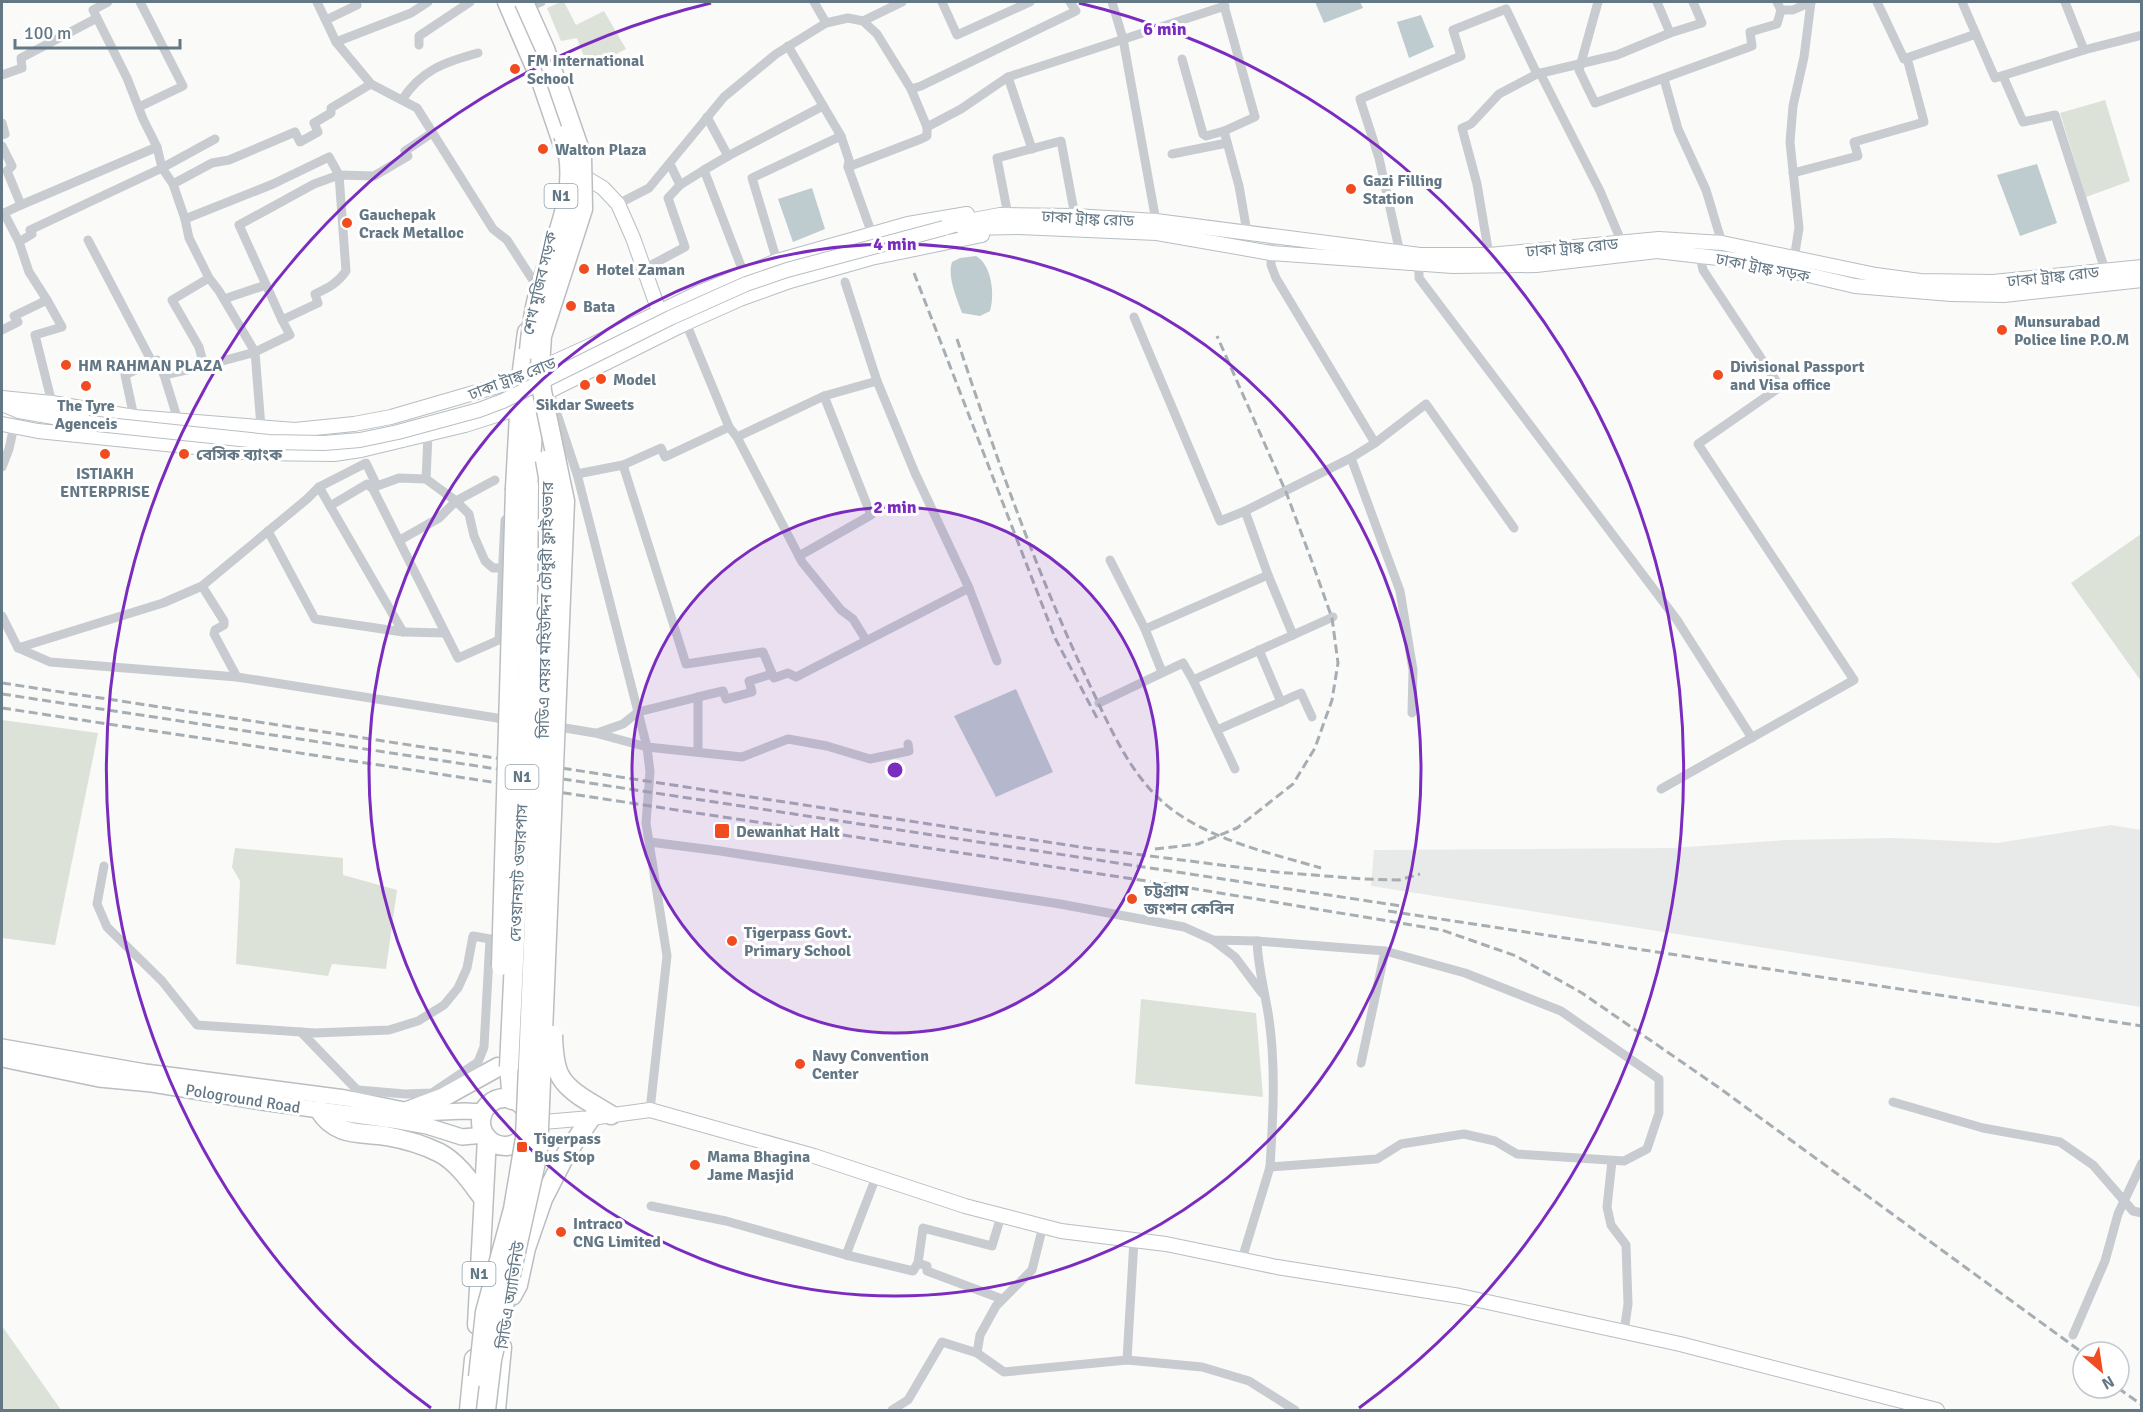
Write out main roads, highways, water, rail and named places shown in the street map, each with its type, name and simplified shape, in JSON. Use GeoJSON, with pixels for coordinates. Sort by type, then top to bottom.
{"type":"FeatureCollection","features":[{"type":"Feature","properties":{"kind":"highway","name":"শেখ মুজিব সড়ক"},"geometry":{"type":"LineString","coordinates":[[507,2],[541,81],[566,154],[566,180],[536,285],[521,378],[530,400]]}},
{"type":"Feature","properties":{"kind":"highway","name":"শেখ মুজিব সড়ক"},"geometry":{"type":"LineString","coordinates":[[528,2],[585,147],[587,173],[550,298],[538,370],[530,400]]}},
{"type":"Feature","properties":{"kind":"highway"},"geometry":{"type":"LineString","coordinates":[[486,1410],[492,1360],[538,1153],[565,501],[542,391],[540,366],[542,336],[583,209],[582,156],[528,2]]}},
{"type":"Feature","properties":{"kind":"highway","name":"সিডিএ মেয়র মহিউদ্দিন চৌধুরী ফ্লাইওভার"},"geometry":{"type":"LineString","coordinates":[[475,1410],[485,1312],[513,1209],[525,1138],[548,585],[548,477],[531,392],[528,364],[531,330],[540,289],[570,193],[569,153],[528,2]]}},
{"type":"Feature","properties":{"kind":"highway"},"geometry":{"type":"LineString","coordinates":[[566,168],[587,173]]}},
{"type":"Feature","properties":{"kind":"highway","name":"দেওয়ানহাট ওভারপাস"},"geometry":{"type":"LineString","coordinates":[[504,1067],[527,684],[522,487],[530,400]]}},
{"type":"Feature","properties":{"kind":"highway"},"geometry":{"type":"LineString","coordinates":[[556,700],[565,718],[566,736],[553,1005],[554,1053],[561,1079],[591,1111],[611,1115]]}},
{"type":"Feature","properties":{"kind":"highway"},"geometry":{"type":"LineString","coordinates":[[488,1107],[505,1099],[515,1101],[523,1007],[531,993]]}},
{"type":"Feature","properties":{"kind":"highway"},"geometry":{"type":"LineString","coordinates":[[407,1111],[442,1098],[504,1067]]}},
{"type":"Feature","properties":{"kind":"highway","name":"N1"},"geometry":{"type":"LineString","coordinates":[[504,1067],[515,1101],[526,1111],[529,1123]]}},
{"type":"Feature","properties":{"kind":"highway","name":"N1"},"geometry":{"type":"LineString","coordinates":[[486,1136],[481,1124],[504,1067]]}},
{"type":"Feature","properties":{"kind":"highway"},"geometry":{"type":"LineString","coordinates":[[319,1110],[332,1126],[342,1130],[387,1136],[438,1152],[453,1162],[482,1197]]}},
{"type":"Feature","properties":{"kind":"highway"},"geometry":{"type":"LineString","coordinates":[[511,1299],[518,1285],[526,1248],[543,1199],[591,1111]]}},
{"type":"Feature","properties":{"kind":"highway"},"geometry":{"type":"LineString","coordinates":[[486,1136],[497,1145],[510,1146],[516,1144],[525,1135],[529,1123]]}},
{"type":"Feature","properties":{"kind":"highway","name":"সিডিএ অ্যাভিনিউ"},"geometry":{"type":"LineString","coordinates":[[469,1410],[478,1320],[486,1136]]}},
{"type":"Feature","properties":{"kind":"highway","name":"সিডিএ অ্যাভিনিউ"},"geometry":{"type":"LineString","coordinates":[[496,1410],[502,1342],[507,1331],[518,1263],[523,1182],[516,1144]]}},
{"type":"Feature","properties":{"kind":"main road"},"geometry":{"type":"LineString","coordinates":[[587,173],[618,204],[659,311]]}},
{"type":"Feature","properties":{"kind":"main road","name":"ঢাকা ট্রাঙ্ক রোড"},"geometry":{"type":"LineString","coordinates":[[2,398],[52,403],[134,417],[307,430],[391,417],[469,396],[521,378],[659,311],[777,261],[908,224],[984,213],[1156,221],[1400,254],[1419,260],[1659,239],[1722,243],[1876,275],[1920,280],[1993,282],[2142,267]]}},
{"type":"Feature","properties":{"kind":"main road","name":"ঢাকা ট্রাঙ্ক রোড"},"geometry":{"type":"LineString","coordinates":[[6,424],[36,419],[269,442],[324,443],[360,440],[480,410],[503,401],[670,318],[746,284],[787,270],[968,221],[1004,215]]}},
{"type":"Feature","properties":{"kind":"main road"},"geometry":{"type":"LineString","coordinates":[[6,424],[38,431],[254,453],[334,453],[361,450],[428,435],[488,418],[530,400],[686,323],[740,299],[790,281],[871,258],[1019,227]]}},
{"type":"Feature","properties":{"kind":"main road","name":"ঢাকা ট্রাঙ্ক রোড"},"geometry":{"type":"LineString","coordinates":[[944,228],[1019,227],[1158,233],[1270,253],[1384,261]]}},
{"type":"Feature","properties":{"kind":"main road","name":"ঢাকা ট্রাঙ্ক সড়ক"},"geometry":{"type":"LineString","coordinates":[[1384,261],[1419,260],[1536,265],[1657,251],[1753,262],[1855,286],[1950,294],[2004,295],[2142,280]]}},
{"type":"Feature","properties":{"kind":"main road","name":"ঢাকা ট্রাঙ্ক রোড"},"geometry":{"type":"LineString","coordinates":[[2,404],[19,411],[48,414],[83,422]]}},
{"type":"Feature","properties":{"kind":"main road","name":"Pologround Road"},"geometry":{"type":"LineString","coordinates":[[2,1047],[145,1072],[369,1103],[430,1114],[488,1107]]}},
{"type":"Feature","properties":{"kind":"main road","name":"Pologround Road"},"geometry":{"type":"LineString","coordinates":[[2,1059],[99,1079],[152,1084],[427,1126],[462,1137],[486,1136]]}},
{"type":"Feature","properties":{"kind":"main road"},"geometry":{"type":"LineString","coordinates":[[611,1115],[650,1110],[814,1156],[966,1206],[1061,1231],[1166,1244],[1289,1269],[1460,1296],[1691,1347],[1937,1410]]}},
{"type":"Feature","properties":{"kind":"main road"},"geometry":{"type":"LineString","coordinates":[[529,1123],[591,1111]]}},
{"type":"Feature","properties":{"kind":"railway"},"geometry":{"type":"LineString","coordinates":[[914,273],[1055,638],[1097,718]]}},
{"type":"Feature","properties":{"kind":"railway"},"geometry":{"type":"LineString","coordinates":[[1155,849],[1198,844],[1237,828],[1293,784],[1315,748],[1332,700],[1338,663],[1332,618],[1311,559],[1286,492],[1217,336]]}},
{"type":"Feature","properties":{"kind":"railway"},"geometry":{"type":"LineString","coordinates":[[957,339],[1032,551],[1066,634],[1120,747],[1142,780],[1170,808],[1223,838],[1321,868]]}},
{"type":"Feature","properties":{"kind":"railway"},"geometry":{"type":"LineString","coordinates":[[2,683],[1087,848],[1276,872],[1363,879],[1399,880],[1420,874]]}},
{"type":"Feature","properties":{"kind":"railway"},"geometry":{"type":"LineString","coordinates":[[2,694],[1401,906]]}},
{"type":"Feature","properties":{"kind":"railway"},"geometry":{"type":"LineString","coordinates":[[2,708],[1160,883],[1442,930],[1516,956],[1582,993],[1718,1087],[2071,1344]]}},
{"type":"Feature","properties":{"kind":"railway"},"geometry":{"type":"LineString","coordinates":[[1388,911],[2142,1026]]}},
{"type":"Feature","properties":{"kind":"railway"},"geometry":{"type":"LineString","coordinates":[[2131,1397],[2142,1405]]}},
{"type":"Feature","properties":{"kind":"place","name":"FM International School"},"geometry":{"type":"Point","coordinates":[515,69]}},
{"type":"Feature","properties":{"kind":"place","name":"Walton Plaza"},"geometry":{"type":"Point","coordinates":[543,149]}},
{"type":"Feature","properties":{"kind":"place","name":"Gazi Filling Station"},"geometry":{"type":"Point","coordinates":[1351,189]}},
{"type":"Feature","properties":{"kind":"place","name":"Gauchepak Crack Metalloc"},"geometry":{"type":"Point","coordinates":[347,223]}},
{"type":"Feature","properties":{"kind":"place","name":"Hotel Zaman"},"geometry":{"type":"Point","coordinates":[584,269]}},
{"type":"Feature","properties":{"kind":"place","name":"Bata"},"geometry":{"type":"Point","coordinates":[571,306]}},
{"type":"Feature","properties":{"kind":"place","name":"Munsurabad Police line P.O.M"},"geometry":{"type":"Point","coordinates":[2002,330]}},
{"type":"Feature","properties":{"kind":"place","name":"HM RAHMAN PLAZA"},"geometry":{"type":"Point","coordinates":[66,365]}},
{"type":"Feature","properties":{"kind":"place","name":"Divisional Passport and Visa office"},"geometry":{"type":"Point","coordinates":[1718,375]}},
{"type":"Feature","properties":{"kind":"place","name":"Model"},"geometry":{"type":"Point","coordinates":[601,379]}},
{"type":"Feature","properties":{"kind":"place","name":"Sikdar Sweets"},"geometry":{"type":"Point","coordinates":[585,385]}},
{"type":"Feature","properties":{"kind":"place","name":"The Tyre Agenceis"},"geometry":{"type":"Point","coordinates":[86,386]}},
{"type":"Feature","properties":{"kind":"place","name":"ISTIAKH ENTERPRISE"},"geometry":{"type":"Point","coordinates":[105,454]}},
{"type":"Feature","properties":{"kind":"place","name":"বেসিক ব্যাংক"},"geometry":{"type":"Point","coordinates":[184,454]}},
{"type":"Feature","properties":{"kind":"place","name":"Dewanhat Halt"},"geometry":{"type":"Point","coordinates":[722,831]}},
{"type":"Feature","properties":{"kind":"place","name":"চট্টগ্রাম জংশন কেবিন"},"geometry":{"type":"Point","coordinates":[1132,899]}},
{"type":"Feature","properties":{"kind":"place","name":"Tigerpass Govt. Primary School"},"geometry":{"type":"Point","coordinates":[732,941]}},
{"type":"Feature","properties":{"kind":"place","name":"Navy Convention Center"},"geometry":{"type":"Point","coordinates":[800,1064]}},
{"type":"Feature","properties":{"kind":"place","name":"Tigerpass Bus Stop"},"geometry":{"type":"Point","coordinates":[522,1147]}},
{"type":"Feature","properties":{"kind":"place","name":"Mama Bhagina Jame Masjid"},"geometry":{"type":"Point","coordinates":[695,1165]}},
{"type":"Feature","properties":{"kind":"place","name":"Intraco CNG Limited"},"geometry":{"type":"Point","coordinates":[561,1232]}}]}
